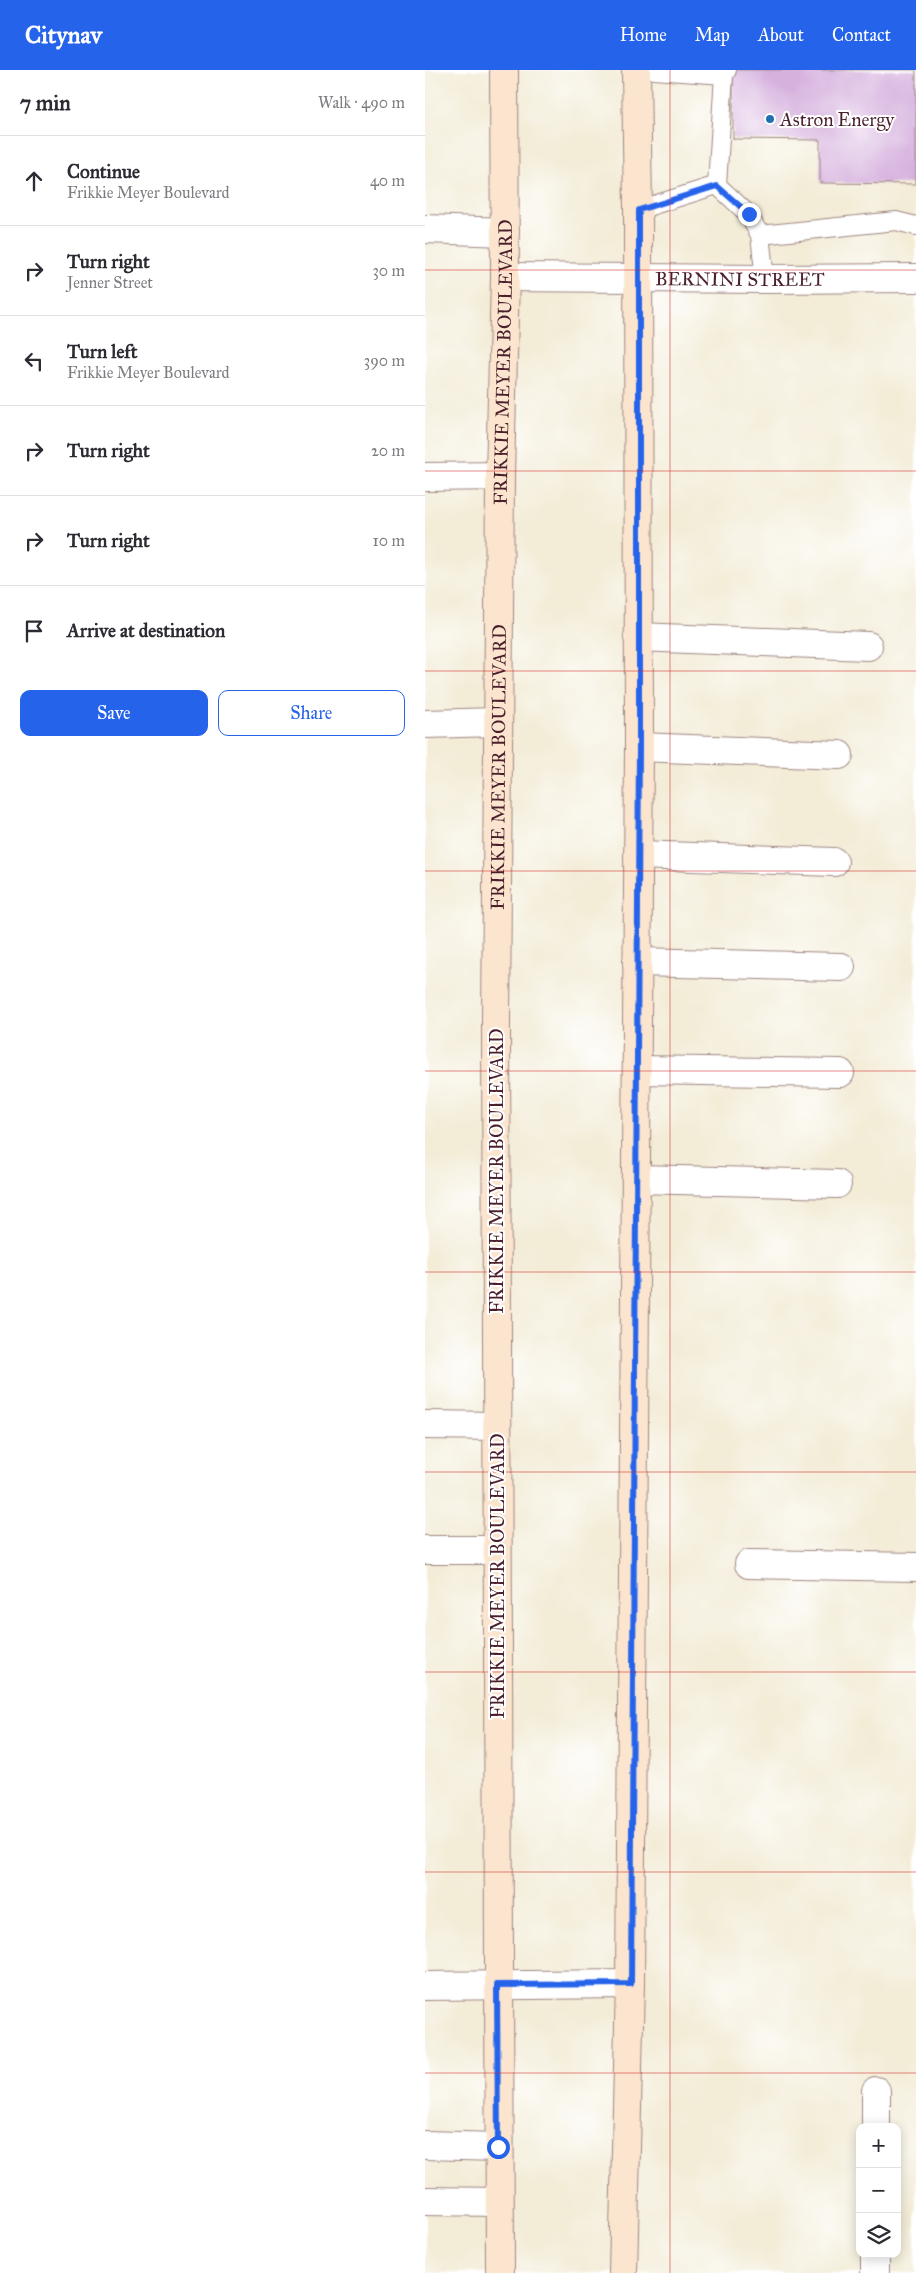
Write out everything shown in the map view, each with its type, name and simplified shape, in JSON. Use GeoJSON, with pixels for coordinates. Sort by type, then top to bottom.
{"type":"FeatureCollection","features":[{"type":"Feature","properties":{"kind":"main road","name":"FRIKKIE MEYER BOULEVARD"},"geometry":{"type":"LineString","coordinates":[[499,2273],[497,1985],[498,722],[500,476],[505,276],[504,70]]}},
{"type":"Feature","properties":{"kind":"main road"},"geometry":{"type":"LineString","coordinates":[[623,2273],[631,1984],[639,747],[639,210],[636,70]]}},
{"type":"Feature","properties":{"kind":"street"},"geometry":{"type":"LineString","coordinates":[[425,229],[505,232]]}},
{"type":"Feature","properties":{"kind":"street","name":"BERNINI STREET"},"geometry":{"type":"LineString","coordinates":[[505,276],[765,279],[916,278]]}},
{"type":"Feature","properties":{"kind":"street"},"geometry":{"type":"LineString","coordinates":[[425,477],[500,476]]}},
{"type":"Feature","properties":{"kind":"street"},"geometry":{"type":"LineString","coordinates":[[638,637],[868,646]]}},
{"type":"Feature","properties":{"kind":"street"},"geometry":{"type":"LineString","coordinates":[[425,724],[498,722]]}},
{"type":"Feature","properties":{"kind":"street"},"geometry":{"type":"LineString","coordinates":[[639,747],[839,755]]}},
{"type":"Feature","properties":{"kind":"street"},"geometry":{"type":"LineString","coordinates":[[638,855],[834,862]]}},
{"type":"Feature","properties":{"kind":"street"},"geometry":{"type":"LineString","coordinates":[[637,962],[841,967]]}},
{"type":"Feature","properties":{"kind":"street"},"geometry":{"type":"LineString","coordinates":[[637,1070],[840,1073]]}},
{"type":"Feature","properties":{"kind":"street"},"geometry":{"type":"LineString","coordinates":[[636,1179],[837,1184]]}},
{"type":"Feature","properties":{"kind":"street"},"geometry":{"type":"LineString","coordinates":[[425,1425],[497,1426]]}},
{"type":"Feature","properties":{"kind":"street"},"geometry":{"type":"LineString","coordinates":[[425,1550],[497,1550]]}},
{"type":"Feature","properties":{"kind":"street"},"geometry":{"type":"LineString","coordinates":[[749,1564],[916,1566]]}},
{"type":"Feature","properties":{"kind":"street"},"geometry":{"type":"LineString","coordinates":[[425,1986],[631,1984]]}},
{"type":"Feature","properties":{"kind":"street"},"geometry":{"type":"LineString","coordinates":[[876,2091],[876,2123]]}},
{"type":"Feature","properties":{"kind":"street"},"geometry":{"type":"LineString","coordinates":[[425,2145],[498,2147]]}},
{"type":"Feature","properties":{"kind":"street"},"geometry":{"type":"LineString","coordinates":[[425,2201],[499,2202]]}},
{"type":"Feature","properties":{"kind":"street"},"geometry":{"type":"LineString","coordinates":[[875,2258],[875,2273]]}},
{"type":"Feature","properties":{"kind":"lane"},"geometry":{"type":"LineString","coordinates":[[654,70],[725,72],[717,186]]}},
{"type":"Feature","properties":{"kind":"lane"},"geometry":{"type":"LineString","coordinates":[[639,210],[717,186]]}},
{"type":"Feature","properties":{"kind":"lane"},"geometry":{"type":"LineString","coordinates":[[717,186],[749,214],[760,235],[765,279]]}},
{"type":"Feature","properties":{"kind":"lane"},"geometry":{"type":"LineString","coordinates":[[760,235],[896,221],[916,226]]}},
{"type":"Feature","properties":{"kind":"building"},"geometry":{"type":"Polygon","coordinates":[[[733,70],[916,70],[916,184],[820,183],[820,140],[733,139],[733,70]]]}},
{"type":"Feature","properties":{"kind":"place","name":"Astron Energy"},"geometry":{"type":"Point","coordinates":[770,119]}},
{"type":"Feature","properties":{"kind":"route"},"geometry":{"type":"LineString","coordinates":[[498,2147],[497,1985],[631,1984],[639,747],[639,210],[717,186],[749,214]]}}]}
